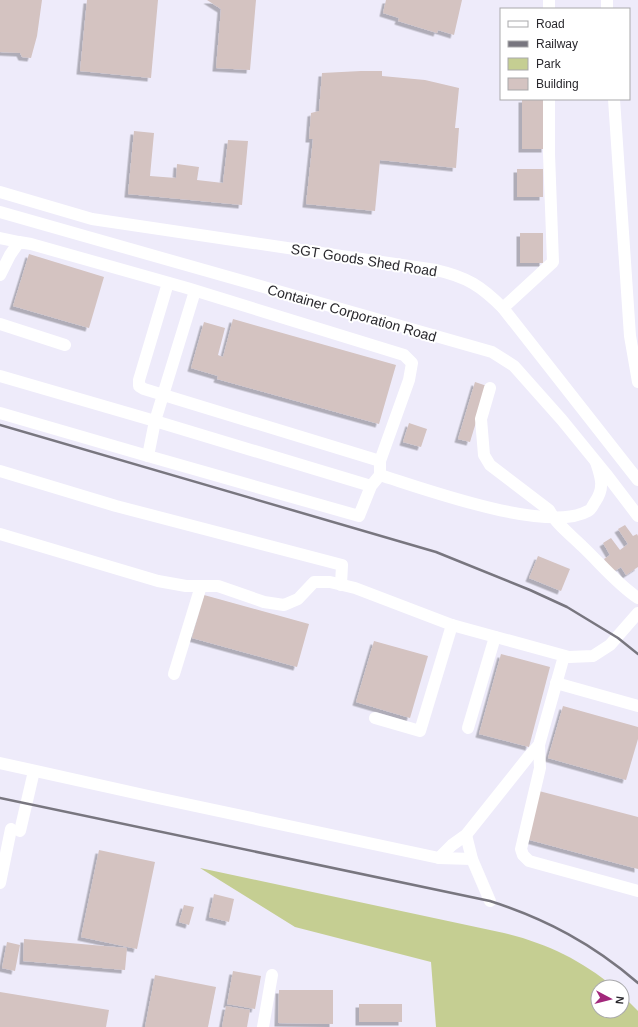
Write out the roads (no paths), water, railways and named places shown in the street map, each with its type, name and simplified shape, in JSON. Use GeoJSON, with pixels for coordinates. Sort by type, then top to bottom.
{"type":"FeatureCollection","features":[{"type":"Feature","properties":{"kind":"street"},"geometry":{"type":"LineString","coordinates":[[503,308],[553,262],[549,154],[549,100]]}},
{"type":"Feature","properties":{"kind":"street"},"geometry":{"type":"LineString","coordinates":[[614,100],[630,336],[638,382]]}},
{"type":"Feature","properties":{"kind":"street","name":"SGT Goods Shed Road"},"geometry":{"type":"LineString","coordinates":[[0,192],[92,219],[436,270],[457,276],[475,284],[503,308],[638,480]]}},
{"type":"Feature","properties":{"kind":"street","name":"Container Corporation Road"},"geometry":{"type":"LineString","coordinates":[[0,212],[492,352],[514,366],[596,462],[638,516]]}},
{"type":"Feature","properties":{"kind":"street"},"geometry":{"type":"LineString","coordinates":[[0,238],[32,244],[195,291],[404,355],[412,363],[410,380],[380,461],[380,475],[371,486],[359,516],[0,412]]}},
{"type":"Feature","properties":{"kind":"street"},"geometry":{"type":"LineString","coordinates":[[0,275],[10,255],[19,242]]}},
{"type":"Feature","properties":{"kind":"street"},"geometry":{"type":"LineString","coordinates":[[168,283],[139,380],[140,386],[144,389],[162,395],[380,461]]}},
{"type":"Feature","properties":{"kind":"street"},"geometry":{"type":"LineString","coordinates":[[148,456],[162,395],[195,291]]}},
{"type":"Feature","properties":{"kind":"street"},"geometry":{"type":"LineString","coordinates":[[0,324],[65,345]]}},
{"type":"Feature","properties":{"kind":"street"},"geometry":{"type":"LineString","coordinates":[[0,376],[371,486]]}},
{"type":"Feature","properties":{"kind":"street"},"geometry":{"type":"LineString","coordinates":[[490,388],[481,419],[484,455],[490,465],[549,510],[553,518],[584,547],[612,577],[638,598]]}},
{"type":"Feature","properties":{"kind":"street"},"geometry":{"type":"LineString","coordinates":[[380,475],[488,508],[545,518],[570,517],[589,511],[600,495],[602,481],[596,462]]}},
{"type":"Feature","properties":{"kind":"street"},"geometry":{"type":"LineString","coordinates":[[0,471],[116,506],[342,565],[341,585]]}},
{"type":"Feature","properties":{"kind":"street"},"geometry":{"type":"LineString","coordinates":[[0,534],[158,581],[186,586],[218,586],[264,602],[284,605],[298,599],[314,582],[330,582],[354,588],[452,625],[569,657],[593,656],[610,645],[638,614]]}},
{"type":"Feature","properties":{"kind":"street"},"geometry":{"type":"LineString","coordinates":[[174,674],[201,586]]}},
{"type":"Feature","properties":{"kind":"street"},"geometry":{"type":"LineString","coordinates":[[375,718],[420,731],[452,625]]}},
{"type":"Feature","properties":{"kind":"street"},"geometry":{"type":"LineString","coordinates":[[468,728],[495,637]]}},
{"type":"Feature","properties":{"kind":"street"},"geometry":{"type":"LineString","coordinates":[[564,656],[539,745],[540,768],[521,848],[523,856],[529,861],[638,891]]}},
{"type":"Feature","properties":{"kind":"street"},"geometry":{"type":"LineString","coordinates":[[556,683],[638,706]]}},
{"type":"Feature","properties":{"kind":"street"},"geometry":{"type":"LineString","coordinates":[[439,858],[452,845],[466,835],[539,745]]}},
{"type":"Feature","properties":{"kind":"street"},"geometry":{"type":"LineString","coordinates":[[0,763],[439,858],[472,859]]}},
{"type":"Feature","properties":{"kind":"street"},"geometry":{"type":"LineString","coordinates":[[0,883],[34,771]]}},
{"type":"Feature","properties":{"kind":"street"},"geometry":{"type":"LineString","coordinates":[[466,835],[472,859],[490,901]]}},
{"type":"Feature","properties":{"kind":"street"},"geometry":{"type":"LineString","coordinates":[[263,1027],[272,975]]}},
{"type":"Feature","properties":{"kind":"railway"},"geometry":{"type":"LineString","coordinates":[[0,425],[436,552],[530,590],[567,607],[618,638],[638,654]]}},
{"type":"Feature","properties":{"kind":"railway"},"geometry":{"type":"LineString","coordinates":[[0,798],[490,901],[530,916],[568,934],[604,956],[638,983]]}}]}
